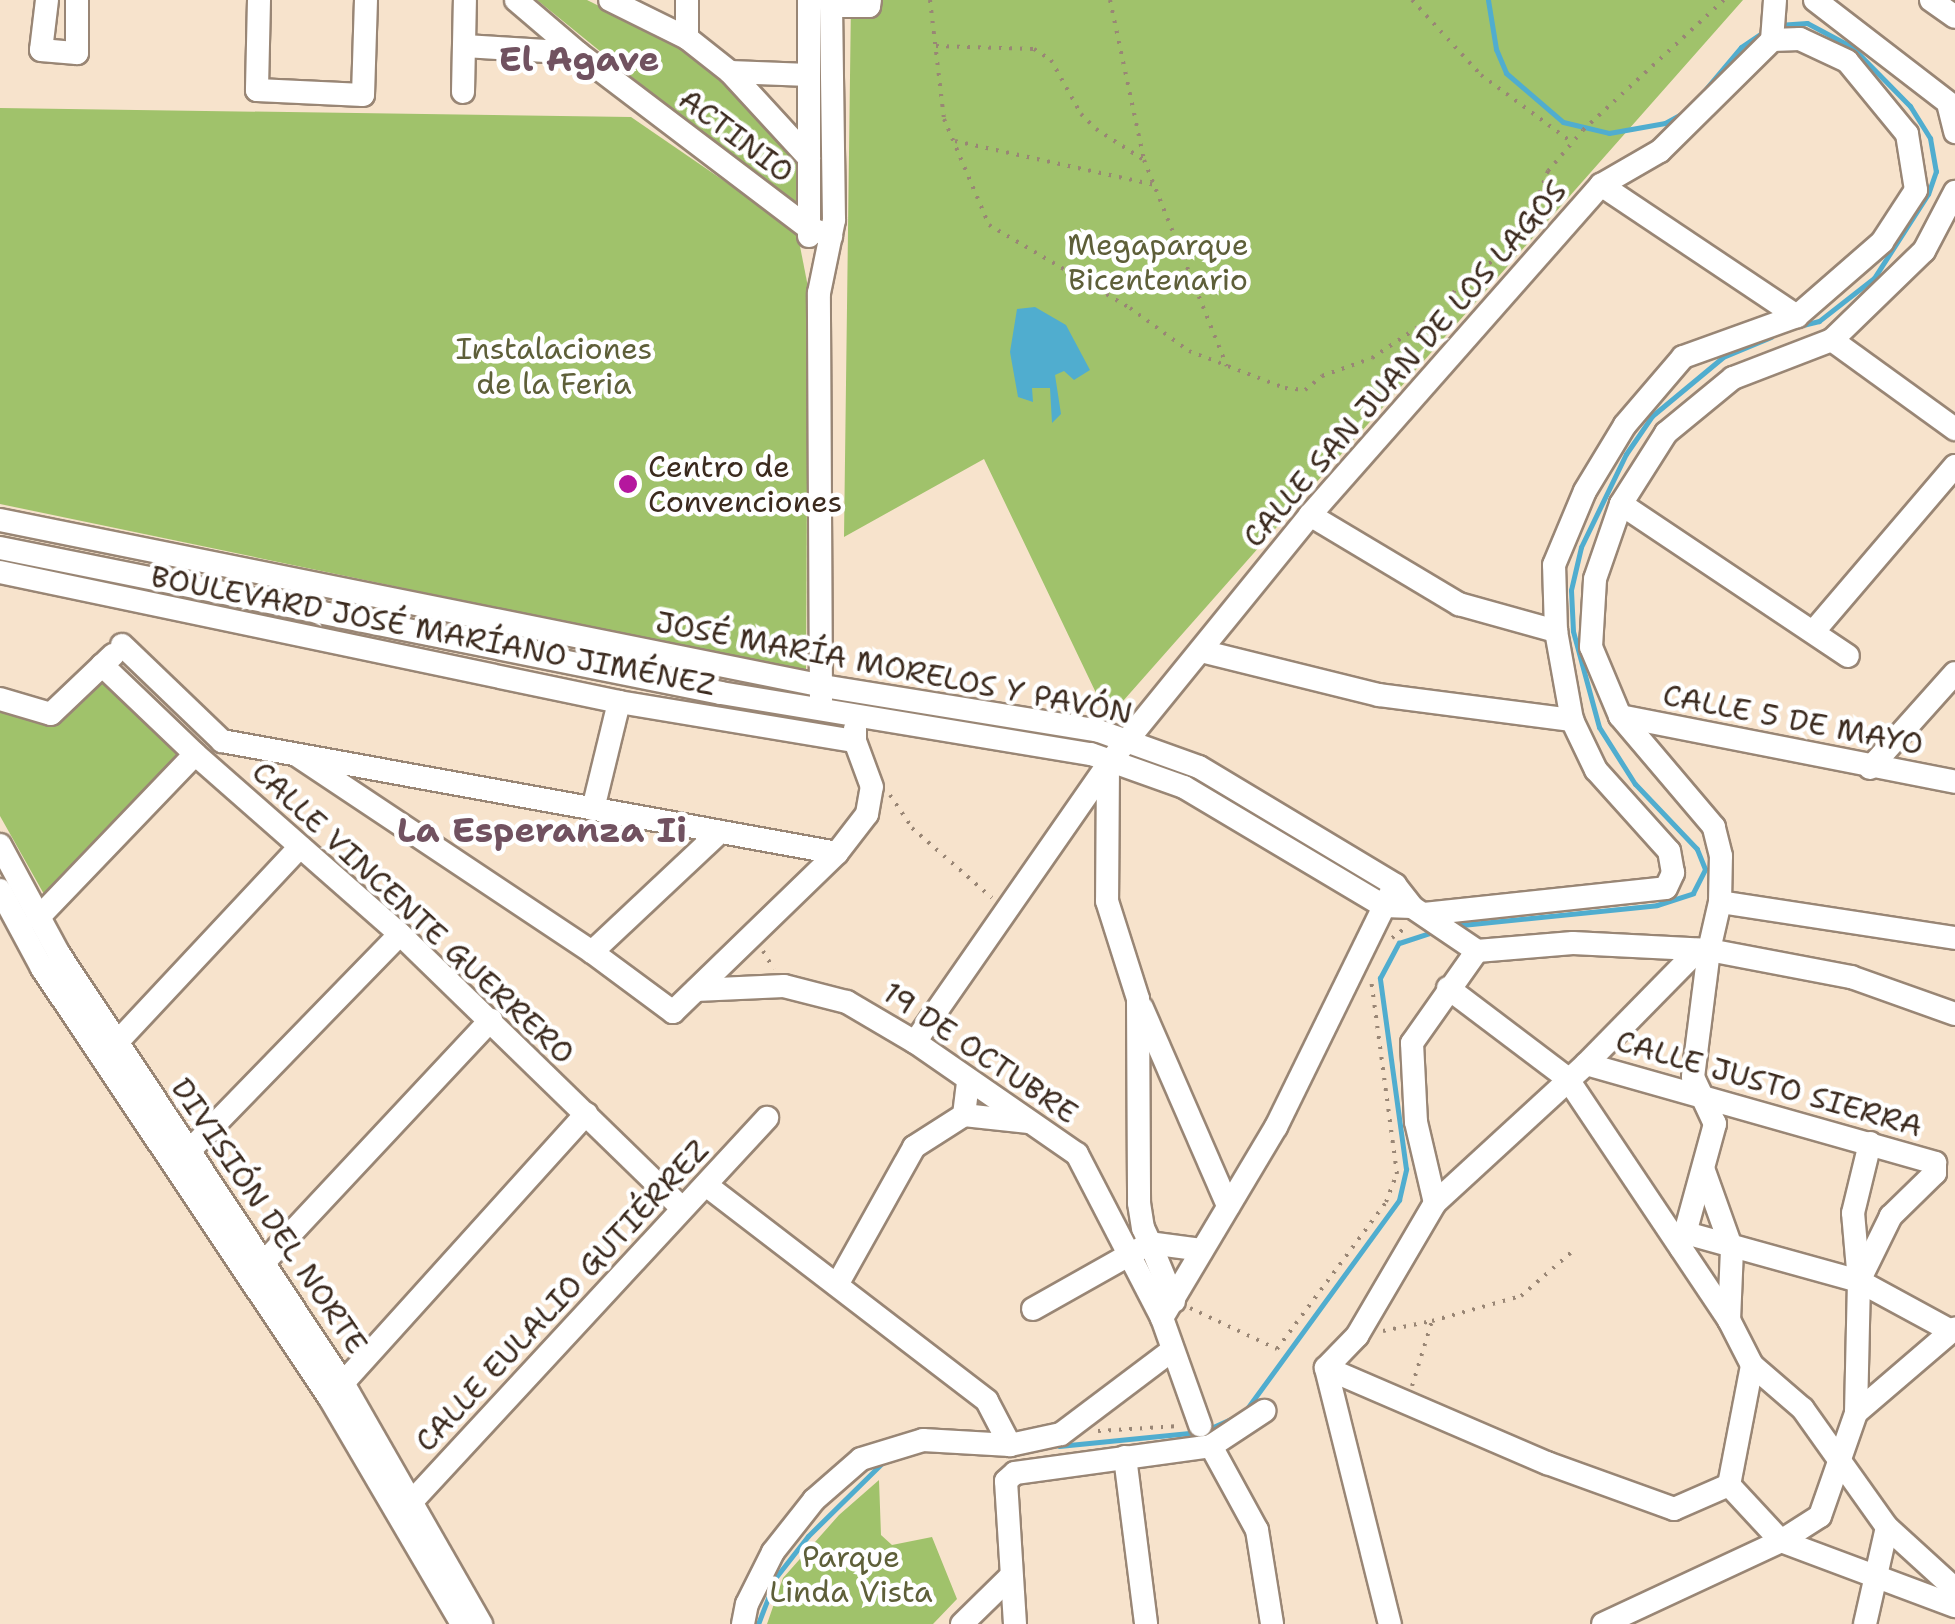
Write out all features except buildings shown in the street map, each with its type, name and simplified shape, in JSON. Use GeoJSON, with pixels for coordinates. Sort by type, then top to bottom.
{"type":"FeatureCollection","features":[{"type":"Feature","properties":{"kind":"street"},"geometry":{"type":"LineString","coordinates":[[47,0],[42,50],[77,52],[77,0]]}},
{"type":"Feature","properties":{"kind":"street"},"geometry":{"type":"LineString","coordinates":[[259,0],[257,90],[364,94],[366,0]]}},
{"type":"Feature","properties":{"kind":"street"},"geometry":{"type":"LineString","coordinates":[[464,92],[465,0]]}},
{"type":"Feature","properties":{"kind":"street","name":"ACTINIO"},"geometry":{"type":"LineString","coordinates":[[516,0],[578,53],[806,228],[831,236]]}},
{"type":"Feature","properties":{"kind":"street"},"geometry":{"type":"LineString","coordinates":[[610,0],[687,38],[730,72],[809,158]]}},
{"type":"Feature","properties":{"kind":"street"},"geometry":{"type":"LineString","coordinates":[[687,0],[687,38]]}},
{"type":"Feature","properties":{"kind":"street"},"geometry":{"type":"LineString","coordinates":[[824,2],[869,6],[870,0]]}},
{"type":"Feature","properties":{"kind":"street"},"geometry":{"type":"LineString","coordinates":[[1815,0],[1951,105],[1955,132]]}},
{"type":"Feature","properties":{"kind":"street"},"geometry":{"type":"LineString","coordinates":[[1932,0],[1955,17]]}},
{"type":"Feature","properties":{"kind":"street"},"geometry":{"type":"LineString","coordinates":[[820,274],[806,228],[809,76],[824,2]]}},
{"type":"Feature","properties":{"kind":"street"},"geometry":{"type":"LineString","coordinates":[[821,698],[820,274],[831,236],[824,2]]}},
{"type":"Feature","properties":{"kind":"street"},"geometry":{"type":"LineString","coordinates":[[1201,651],[1380,695],[1572,720],[1556,631],[1554,564],[1585,491],[1625,425],[1683,356],[1797,316],[1882,242],[1916,190],[1906,134],[1848,61],[1800,40],[1773,21]]}},
{"type":"Feature","properties":{"kind":"street","name":"CALLE SAN JUAN DE LOS LAGOS"},"geometry":{"type":"LineString","coordinates":[[915,1042],[1110,762],[1310,515],[1601,185],[1660,151],[1773,21]]}},
{"type":"Feature","properties":{"kind":"street"},"geometry":{"type":"LineString","coordinates":[[464,46],[578,53]]}},
{"type":"Feature","properties":{"kind":"street"},"geometry":{"type":"LineString","coordinates":[[730,72],[809,76]]}},
{"type":"Feature","properties":{"kind":"street"},"geometry":{"type":"LineString","coordinates":[[1601,185],[1797,316]]}},
{"type":"Feature","properties":{"kind":"street"},"geometry":{"type":"LineString","coordinates":[[1683,1241],[1715,1124],[1693,1078],[1703,950],[1720,902],[1721,856],[1714,827],[1620,716],[1591,646],[1594,579],[1621,504],[1666,433],[1733,378],[1832,340],[1924,251],[1955,192]]}},
{"type":"Feature","properties":{"kind":"street"},"geometry":{"type":"LineString","coordinates":[[1832,340],[1955,429]]}},
{"type":"Feature","properties":{"kind":"street"},"geometry":{"type":"LineString","coordinates":[[1814,631],[1955,466]]}},
{"type":"Feature","properties":{"kind":"street"},"geometry":{"type":"LineString","coordinates":[[1621,504],[1848,656]]}},
{"type":"Feature","properties":{"kind":"street"},"geometry":{"type":"LineString","coordinates":[[1310,515],[1459,604],[1556,631]]}},
{"type":"Feature","properties":{"kind":"street","name":"JOSÉ MARÍA MORELOS Y PAVÓN"},"geometry":{"type":"LineString","coordinates":[[0,520],[821,698],[856,716],[1110,762],[1184,787],[1421,913],[1666,888],[1672,874],[1669,851],[1596,770],[1572,720]]}},
{"type":"Feature","properties":{"kind":"street","name":"JOSÉ MARÍA MORELOS Y PAVÓN"},"geometry":{"type":"LineString","coordinates":[[0,548],[208,592],[821,698],[859,690],[1096,730],[1199,767],[1390,896]]}},
{"type":"Feature","properties":{"kind":"street","name":"BOULEVARD JOSÉ MARÍANO JIMÉNEZ"},"geometry":{"type":"LineString","coordinates":[[0,572],[619,702],[855,741]]}},
{"type":"Feature","properties":{"kind":"street"},"geometry":{"type":"LineString","coordinates":[[0,699],[50,714],[122,645],[128,601]]}},
{"type":"Feature","properties":{"kind":"street"},"geometry":{"type":"LineString","coordinates":[[122,645],[222,741],[837,853]]}},
{"type":"Feature","properties":{"kind":"street","name":"CALLE VINCENTE GUERRERO"},"geometry":{"type":"LineString","coordinates":[[102,665],[195,754],[400,934],[682,1208]]}},
{"type":"Feature","properties":{"kind":"street"},"geometry":{"type":"LineString","coordinates":[[1870,768],[1955,672]]}},
{"type":"Feature","properties":{"kind":"street"},"geometry":{"type":"LineString","coordinates":[[298,756],[592,952],[673,1012],[837,853],[868,814],[872,787],[855,741],[859,690]]}},
{"type":"Feature","properties":{"kind":"street"},"geometry":{"type":"LineString","coordinates":[[593,809],[619,702]]}},
{"type":"Feature","properties":{"kind":"street","name":"CALLE 5 DE MAYO"},"geometry":{"type":"LineString","coordinates":[[1620,716],[1955,782]]}},
{"type":"Feature","properties":{"kind":"street"},"geometry":{"type":"LineString","coordinates":[[38,918],[195,754]]}},
{"type":"Feature","properties":{"kind":"street"},"geometry":{"type":"LineString","coordinates":[[1110,762],[1107,902],[1138,999],[1228,1206]]}},
{"type":"Feature","properties":{"kind":"street"},"geometry":{"type":"LineString","coordinates":[[592,952],[720,832]]}},
{"type":"Feature","properties":{"kind":"street","name":"DIVISIÓN DEL NORTE"},"geometry":{"type":"LineString","coordinates":[[0,845],[109,1050],[257,1269],[481,1624]]}},
{"type":"Feature","properties":{"kind":"street"},"geometry":{"type":"LineString","coordinates":[[109,1050],[300,846]]}},
{"type":"Feature","properties":{"kind":"street","name":"DIVISIÓN DEL NORTE"},"geometry":{"type":"LineString","coordinates":[[0,890],[42,968],[190,1150],[257,1269],[344,1383],[462,1624]]}},
{"type":"Feature","properties":{"kind":"street"},"geometry":{"type":"LineString","coordinates":[[1168,1309],[1276,1127],[1390,896]]}},
{"type":"Feature","properties":{"kind":"street"},"geometry":{"type":"LineString","coordinates":[[1720,902],[1955,938]]}},
{"type":"Feature","properties":{"kind":"street"},"geometry":{"type":"LineString","coordinates":[[1421,913],[1470,946],[1573,944],[1703,950],[1852,977],[1955,1014]]}},
{"type":"Feature","properties":{"kind":"street"},"geometry":{"type":"LineString","coordinates":[[190,1150],[400,934]]}},
{"type":"Feature","properties":{"kind":"street"},"geometry":{"type":"LineString","coordinates":[[1434,1203],[1416,1122],[1412,1043],[1470,946]]}},
{"type":"Feature","properties":{"kind":"street"},"geometry":{"type":"LineString","coordinates":[[1326,1368],[1357,1336],[1434,1203],[1703,950]]}},
{"type":"Feature","properties":{"kind":"street","name":"19 DE OCTUBRE"},"geometry":{"type":"LineString","coordinates":[[696,990],[784,986],[848,1002],[915,1042],[1077,1154],[1134,1245]]}},
{"type":"Feature","properties":{"kind":"street"},"geometry":{"type":"LineString","coordinates":[[1448,988],[1577,1071],[1683,1241],[1752,1365],[1803,1409],[1887,1527],[1955,1589]]}},
{"type":"Feature","properties":{"kind":"street"},"geometry":{"type":"LineString","coordinates":[[1138,999],[1139,1203],[1134,1245],[1168,1309],[1171,1351],[1205,1436],[1256,1530],[1272,1624]]}},
{"type":"Feature","properties":{"kind":"street"},"geometry":{"type":"LineString","coordinates":[[257,1269],[490,1020]]}},
{"type":"Feature","properties":{"kind":"street","name":"CALLE JUSTO SIERRA"},"geometry":{"type":"LineString","coordinates":[[1577,1071],[1703,1097],[1935,1163],[1935,1173],[1891,1216]]}},
{"type":"Feature","properties":{"kind":"street"},"geometry":{"type":"LineString","coordinates":[[964,1115],[968,1080]]}},
{"type":"Feature","properties":{"kind":"street"},"geometry":{"type":"LineString","coordinates":[[344,1383],[586,1114]]}},
{"type":"Feature","properties":{"kind":"street"},"geometry":{"type":"LineString","coordinates":[[837,1284],[914,1148],[964,1115],[1030,1122]]}},
{"type":"Feature","properties":{"kind":"street","name":"CALLE EULALIO GUTIÉRREZ"},"geometry":{"type":"LineString","coordinates":[[407,1508],[767,1118]]}},
{"type":"Feature","properties":{"kind":"street"},"geometry":{"type":"LineString","coordinates":[[1603,1624],[1781,1541],[1820,1516],[1856,1413],[1859,1281],[1853,1213],[1870,1143]]}},
{"type":"Feature","properties":{"kind":"street"},"geometry":{"type":"LineString","coordinates":[[1704,1172],[1732,1249],[1730,1320]]}},
{"type":"Feature","properties":{"kind":"street"},"geometry":{"type":"LineString","coordinates":[[706,1185],[988,1401],[1010,1445]]}},
{"type":"Feature","properties":{"kind":"street"},"geometry":{"type":"LineString","coordinates":[[1853,1213],[1891,1216],[1859,1281]]}},
{"type":"Feature","properties":{"kind":"street"},"geometry":{"type":"LineString","coordinates":[[1683,1241],[1732,1249],[1859,1281],[1953,1330],[1856,1413]]}},
{"type":"Feature","properties":{"kind":"street"},"geometry":{"type":"LineString","coordinates":[[1034,1308],[1134,1245],[1202,1250]]}},
{"type":"Feature","properties":{"kind":"street"},"geometry":{"type":"LineString","coordinates":[[743,1624],[747,1604],[773,1552],[814,1500],[860,1458],[922,1440],[1010,1445],[1061,1434],[1171,1351]]}},
{"type":"Feature","properties":{"kind":"street"},"geometry":{"type":"LineString","coordinates":[[1729,1485],[1752,1365]]}},
{"type":"Feature","properties":{"kind":"street"},"geometry":{"type":"LineString","coordinates":[[1326,1368],[1407,1400],[1546,1464],[1674,1509],[1729,1485]]}},
{"type":"Feature","properties":{"kind":"street"},"geometry":{"type":"LineString","coordinates":[[1326,1368],[1390,1624]]}},
{"type":"Feature","properties":{"kind":"street"},"geometry":{"type":"LineString","coordinates":[[1015,1624],[1006,1481],[1015,1474],[1125,1457],[1205,1436],[1264,1411]]}},
{"type":"Feature","properties":{"kind":"street"},"geometry":{"type":"LineString","coordinates":[[1125,1457],[1146,1624]]}},
{"type":"Feature","properties":{"kind":"street"},"geometry":{"type":"LineString","coordinates":[[1729,1485],[1781,1541],[1955,1606]]}},
{"type":"Feature","properties":{"kind":"street"},"geometry":{"type":"LineString","coordinates":[[1865,1624],[1887,1527]]}},
{"type":"Feature","properties":{"kind":"street"},"geometry":{"type":"LineString","coordinates":[[962,1624],[1010,1578]]}},
{"type":"Feature","properties":{"kind":"path"},"geometry":{"type":"LineString","coordinates":[[930,0],[940,97],[982,213],[1000,235],[1130,308],[1189,351],[1285,388],[1306,390],[1322,376],[1372,358],[1433,317],[1464,281],[1512,248],[1524,232],[1548,171],[1724,0]]}},
{"type":"Feature","properties":{"kind":"path"},"geometry":{"type":"LineString","coordinates":[[1110,0],[1144,160],[1226,366]]}},
{"type":"Feature","properties":{"kind":"path"},"geometry":{"type":"LineString","coordinates":[[1412,0],[1482,75],[1573,143]]}},
{"type":"Feature","properties":{"kind":"path"},"geometry":{"type":"LineString","coordinates":[[936,46],[1012,45],[1034,49],[1051,60],[1081,114],[1096,129],[1144,160]]}},
{"type":"Feature","properties":{"kind":"path"},"geometry":{"type":"LineString","coordinates":[[956,141],[1154,185]]}},
{"type":"Feature","properties":{"kind":"path"},"geometry":{"type":"LineString","coordinates":[[883,785],[912,828],[1007,911]]}},
{"type":"Feature","properties":{"kind":"path"},"geometry":{"type":"LineString","coordinates":[[1387,942],[1421,913]]}},
{"type":"Feature","properties":{"kind":"path"},"geometry":{"type":"LineString","coordinates":[[754,935],[784,986]]}},
{"type":"Feature","properties":{"kind":"path"},"geometry":{"type":"LineString","coordinates":[[1168,1309],[1277,1349],[1386,1202],[1397,1174],[1371,978]]}},
{"type":"Feature","properties":{"kind":"path"},"geometry":{"type":"LineString","coordinates":[[1357,1336],[1432,1321],[1521,1296],[1575,1249]]}},
{"type":"Feature","properties":{"kind":"path"},"geometry":{"type":"LineString","coordinates":[[1407,1400],[1432,1321]]}},
{"type":"Feature","properties":{"kind":"path"},"geometry":{"type":"LineString","coordinates":[[1061,1434],[1205,1436]]}},
{"type":"Feature","properties":{"kind":"green space"},"geometry":{"type":"Polygon","coordinates":[[[537,0],[587,0],[710,61],[801,161],[802,215],[537,0]]]}},
{"type":"Feature","properties":{"kind":"green space","name":"Megaparque Bicentenario"},"geometry":{"type":"Polygon","coordinates":[[[851,0],[1743,0],[1108,718],[984,459],[844,537],[851,0]]]}},
{"type":"Feature","properties":{"kind":"green space","name":"Instalaciones de la Feria"},"geometry":{"type":"Polygon","coordinates":[[[0,108],[631,117],[797,231],[808,287],[806,672],[0,504],[0,108]]]}},
{"type":"Feature","properties":{"kind":"green space"},"geometry":{"type":"Polygon","coordinates":[[[104,675],[185,755],[45,896],[0,816],[0,710],[53,722],[104,675]]]}},
{"type":"Feature","properties":{"kind":"green space","name":"Parque Linda Vista"},"geometry":{"type":"Polygon","coordinates":[[[879,1480],[881,1535],[892,1545],[932,1537],[957,1599],[933,1624],[767,1624],[783,1578],[839,1515],[879,1480]]]}},
{"type":"Feature","properties":{"kind":"water"},"geometry":{"type":"Polygon","coordinates":[[[1035,307],[1066,325],[1090,370],[1074,380],[1064,371],[1055,375],[1061,414],[1052,423],[1050,388],[1032,388],[1033,402],[1018,397],[1010,352],[1017,309],[1035,307]]]}},
{"type":"Feature","properties":{"kind":"waterway"},"geometry":{"type":"LineString","coordinates":[[1488,0],[1496,49],[1506,73],[1563,122],[1609,133],[1665,123],[1688,110],[1741,47],[1768,29]]}},
{"type":"Feature","properties":{"kind":"waterway"},"geometry":{"type":"LineString","coordinates":[[1778,25],[1807,23],[1852,47],[1910,106],[1930,138],[1936,171],[1928,194],[1874,278],[1819,321],[1799,326]]}},
{"type":"Feature","properties":{"kind":"waterway"},"geometry":{"type":"LineString","coordinates":[[1452,926],[1657,905],[1693,893],[1705,869],[1697,849],[1635,784],[1599,727],[1573,631],[1571,590],[1581,547],[1626,454],[1652,416],[1723,357],[1771,337]]}},
{"type":"Feature","properties":{"kind":"waterway"},"geometry":{"type":"LineString","coordinates":[[1243,1414],[1399,1200],[1406,1169],[1380,978],[1399,943],[1432,932]]}},
{"type":"Feature","properties":{"kind":"waterway"},"geometry":{"type":"LineString","coordinates":[[1213,1427],[1233,1418]]}},
{"type":"Feature","properties":{"kind":"waterway"},"geometry":{"type":"LineString","coordinates":[[1059,1446],[1189,1433]]}},
{"type":"Feature","properties":{"kind":"waterway"},"geometry":{"type":"LineString","coordinates":[[758,1624],[776,1577],[808,1536],[882,1463]]}},
{"type":"Feature","properties":{"kind":"place","name":"Centro de Convenciones"},"geometry":{"type":"Point","coordinates":[628,484]}},
{"type":"Feature","properties":{"kind":"district","name":"El Agave"},"geometry":{"type":"Point","coordinates":[579,59]}},
{"type":"Feature","properties":{"kind":"district","name":"La Esperanza Ii"},"geometry":{"type":"Point","coordinates":[542,830]}}]}
